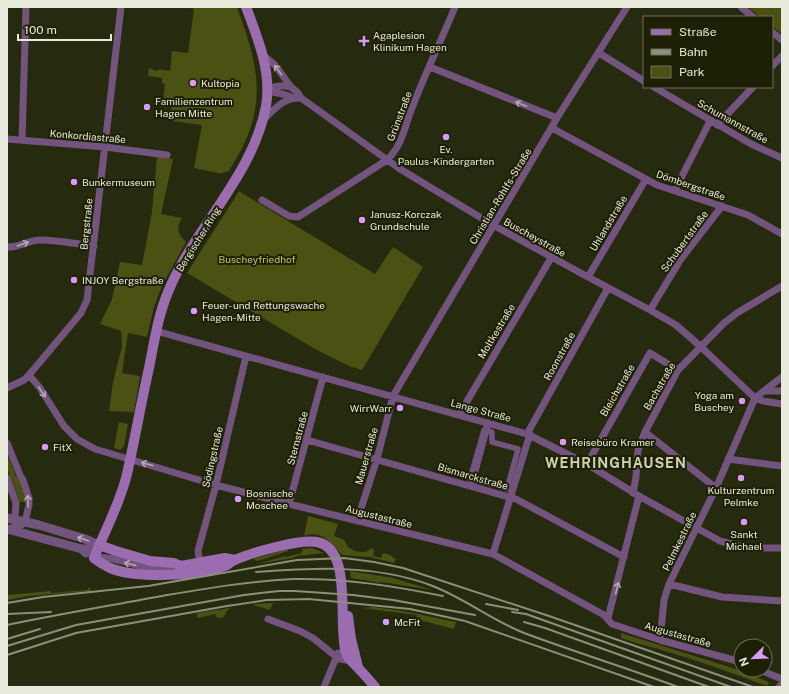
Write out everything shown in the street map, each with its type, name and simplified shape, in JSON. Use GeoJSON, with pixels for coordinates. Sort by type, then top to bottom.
{"type":"FeatureCollection","features":[{"type":"Feature","properties":{"kind":"main road","name":"Bergischer Ring"},"geometry":{"type":"LineString","coordinates":[[94,558],[122,491],[162,308],[173,280],[195,242],[228,191],[255,143],[263,120],[267,90],[265,64],[246,7]]}},
{"type":"Feature","properties":{"kind":"main road"},"geometry":{"type":"LineString","coordinates":[[94,558],[110,568],[127,572],[158,575],[181,574],[227,565],[235,560],[264,550],[295,543],[310,541],[325,544],[329,548],[337,563],[353,648],[350,656],[375,687]]}},
{"type":"Feature","properties":{"kind":"main road"},"geometry":{"type":"LineString","coordinates":[[99,545],[150,561],[174,563],[181,566],[225,558],[235,560]]}},
{"type":"Feature","properties":{"kind":"street"},"geometry":{"type":"LineString","coordinates":[[22,140],[26,7]]}},
{"type":"Feature","properties":{"kind":"street","name":"Bergstraße"},"geometry":{"type":"LineString","coordinates":[[7,388],[24,380],[29,375],[80,313],[87,300],[121,7]]}},
{"type":"Feature","properties":{"kind":"street","name":"Grünstraße"},"geometry":{"type":"LineString","coordinates":[[262,200],[289,216],[298,217],[388,160],[396,152],[412,109],[455,7]]}},
{"type":"Feature","properties":{"kind":"street","name":"Christian-Rohlfs-Straße"},"geometry":{"type":"LineString","coordinates":[[393,396],[557,118],[627,7]]}},
{"type":"Feature","properties":{"kind":"street"},"geometry":{"type":"LineString","coordinates":[[741,7],[752,16]]}},
{"type":"Feature","properties":{"kind":"street"},"geometry":{"type":"LineString","coordinates":[[773,33],[782,40]]}},
{"type":"Feature","properties":{"kind":"street"},"geometry":{"type":"LineString","coordinates":[[598,53],[643,80]]}},
{"type":"Feature","properties":{"kind":"street","name":"Buscheystraße"},"geometry":{"type":"LineString","coordinates":[[262,55],[275,65],[301,98],[388,160],[493,225],[676,325],[755,398]]}},
{"type":"Feature","properties":{"kind":"street"},"geometry":{"type":"LineString","coordinates":[[773,65],[782,56]]}},
{"type":"Feature","properties":{"kind":"street"},"geometry":{"type":"LineString","coordinates":[[430,67],[557,118]]}},
{"type":"Feature","properties":{"kind":"street"},"geometry":{"type":"LineString","coordinates":[[267,90],[274,86],[291,87]]}},
{"type":"Feature","properties":{"kind":"street","name":"Schumannstraße"},"geometry":{"type":"LineString","coordinates":[[656,88],[751,144],[782,158]]}},
{"type":"Feature","properties":{"kind":"street"},"geometry":{"type":"LineString","coordinates":[[717,124],[752,88]]}},
{"type":"Feature","properties":{"kind":"street"},"geometry":{"type":"LineString","coordinates":[[267,90],[275,94],[288,95],[293,98]]}},
{"type":"Feature","properties":{"kind":"street"},"geometry":{"type":"LineString","coordinates":[[263,120],[279,104],[293,98],[301,98]]}},
{"type":"Feature","properties":{"kind":"street"},"geometry":{"type":"LineString","coordinates":[[674,190],[710,121]]}},
{"type":"Feature","properties":{"kind":"street","name":"Dömbergstraße"},"geometry":{"type":"LineString","coordinates":[[552,128],[646,179],[748,215],[782,234]]}},
{"type":"Feature","properties":{"kind":"street","name":"Konkordiastraße"},"geometry":{"type":"LineString","coordinates":[[7,138],[105,147],[167,155]]}},
{"type":"Feature","properties":{"kind":"street","name":"Uhlandstraße"},"geometry":{"type":"LineString","coordinates":[[588,277],[646,179]]}},
{"type":"Feature","properties":{"kind":"street","name":"Schubertstraße"},"geometry":{"type":"LineString","coordinates":[[650,310],[681,259],[722,206]]}},
{"type":"Feature","properties":{"kind":"street"},"geometry":{"type":"LineString","coordinates":[[7,247],[14,248],[27,242],[40,240],[94,246]]}},
{"type":"Feature","properties":{"kind":"street","name":"Moltkestraße"},"geometry":{"type":"LineString","coordinates":[[459,415],[551,258]]}},
{"type":"Feature","properties":{"kind":"street","name":"Bachstraße"},"geometry":{"type":"LineString","coordinates":[[608,618],[624,557],[636,494],[638,450],[645,432],[678,370],[700,346],[737,313],[782,286]]}},
{"type":"Feature","properties":{"kind":"street","name":"Roonstraße"},"geometry":{"type":"LineString","coordinates":[[493,554],[528,436],[608,288]]}},
{"type":"Feature","properties":{"kind":"street","name":"Lange Straße"},"geometry":{"type":"LineString","coordinates":[[156,331],[459,415],[487,427],[528,436],[586,464],[720,541],[747,548],[782,548]]}},
{"type":"Feature","properties":{"kind":"street","name":"Bleichstraße"},"geometry":{"type":"LineString","coordinates":[[586,464],[650,353],[678,370]]}},
{"type":"Feature","properties":{"kind":"street","name":"Södingstraße"},"geometry":{"type":"LineString","coordinates":[[200,563],[198,551],[216,484],[246,356]]}},
{"type":"Feature","properties":{"kind":"street","name":"Augustastraße"},"geometry":{"type":"LineString","coordinates":[[29,375],[40,388],[67,429],[85,444],[96,449],[129,460],[289,504],[493,554],[572,596],[608,618],[612,624],[660,640],[733,660]]}},
{"type":"Feature","properties":{"kind":"street","name":"Pelmkestraße"},"geometry":{"type":"LineString","coordinates":[[660,640],[664,600],[669,584],[716,488],[755,398],[782,376]]}},
{"type":"Feature","properties":{"kind":"street","name":"Sternstraße"},"geometry":{"type":"LineString","coordinates":[[289,504],[323,377]]}},
{"type":"Feature","properties":{"kind":"street"},"geometry":{"type":"LineString","coordinates":[[764,391],[782,391]]}},
{"type":"Feature","properties":{"kind":"street","name":"Mauerstraße"},"geometry":{"type":"LineString","coordinates":[[358,521],[377,459],[393,396]]}},
{"type":"Feature","properties":{"kind":"street"},"geometry":{"type":"LineString","coordinates":[[755,398],[782,404]]}},
{"type":"Feature","properties":{"kind":"street"},"geometry":{"type":"LineString","coordinates":[[487,427],[492,432],[492,442],[518,449],[507,489],[472,483],[487,427]]}},
{"type":"Feature","properties":{"kind":"street"},"geometry":{"type":"LineString","coordinates":[[645,432],[716,488]]}},
{"type":"Feature","properties":{"kind":"street","name":"Bismarckstraße"},"geometry":{"type":"LineString","coordinates":[[307,440],[472,483],[511,497],[624,557]]}},
{"type":"Feature","properties":{"kind":"street"},"geometry":{"type":"LineString","coordinates":[[7,443],[27,490],[29,505],[25,522],[10,530]]}},
{"type":"Feature","properties":{"kind":"street"},"geometry":{"type":"LineString","coordinates":[[728,459],[782,466]]}},
{"type":"Feature","properties":{"kind":"street"},"geometry":{"type":"LineString","coordinates":[[7,478],[16,503],[11,519],[10,530]]}},
{"type":"Feature","properties":{"kind":"street"},"geometry":{"type":"LineString","coordinates":[[10,530],[82,549],[95,549],[99,545],[85,539],[11,519]]}},
{"type":"Feature","properties":{"kind":"street"},"geometry":{"type":"LineString","coordinates":[[82,549],[94,558],[106,558],[132,565],[162,569],[176,569],[181,566]]}},
{"type":"Feature","properties":{"kind":"street"},"geometry":{"type":"LineString","coordinates":[[669,584],[722,597],[782,601]]}},
{"type":"Feature","properties":{"kind":"street"},"geometry":{"type":"LineString","coordinates":[[268,619],[300,631],[336,656]]}},
{"type":"Feature","properties":{"kind":"street"},"geometry":{"type":"LineString","coordinates":[[324,687],[338,653],[350,656]]}},
{"type":"Feature","properties":{"kind":"street"},"geometry":{"type":"LineString","coordinates":[[779,687],[782,684]]}},
{"type":"Feature","properties":{"kind":"green space"},"geometry":{"type":"Polygon","coordinates":[[[185,7],[237,7],[248,39],[255,70],[257,86],[256,102],[248,135],[229,171],[218,174],[194,168],[202,125],[172,121],[171,102],[163,101],[165,84],[162,83],[162,78],[148,76],[149,68],[156,71],[159,69],[170,71],[172,51],[188,53],[194,9],[185,7]]]}},
{"type":"Feature","properties":{"kind":"green space"},"geometry":{"type":"Polygon","coordinates":[[[748,7],[782,7],[782,34],[773,27],[773,16],[759,16],[748,7]]]}},
{"type":"Feature","properties":{"kind":"green space"},"geometry":{"type":"Polygon","coordinates":[[[157,157],[173,159],[161,214],[182,218],[178,230],[186,242],[162,286],[154,307],[147,337],[128,333],[122,373],[140,376],[134,412],[109,411],[113,382],[122,346],[121,331],[100,324],[112,299],[120,262],[142,265],[152,212],[157,157]]]}},
{"type":"Feature","properties":{"kind":"green space","name":"Buscheyfriedhof"},"geometry":{"type":"Polygon","coordinates":[[[239,191],[375,274],[393,247],[423,267],[362,370],[349,366],[315,349],[187,273],[239,191]]]}},
{"type":"Feature","properties":{"kind":"green space"},"geometry":{"type":"Polygon","coordinates":[[[119,422],[128,424],[124,446],[120,450],[114,448],[119,422]]]}},
{"type":"Feature","properties":{"kind":"green space"},"geometry":{"type":"Polygon","coordinates":[[[7,454],[16,476],[21,482],[26,502],[20,502],[7,468],[7,454]]]}},
{"type":"Feature","properties":{"kind":"green space"},"geometry":{"type":"Polygon","coordinates":[[[308,516],[338,524],[334,536],[344,540],[349,548],[358,552],[366,552],[371,548],[374,550],[373,556],[381,558],[383,553],[390,555],[396,559],[394,563],[370,557],[342,555],[330,542],[321,536],[310,534],[304,536],[308,516]]]}},
{"type":"Feature","properties":{"kind":"green space"},"geometry":{"type":"Polygon","coordinates":[[[310,548],[324,553],[297,556],[257,564],[302,553],[302,549],[310,548]]]}},
{"type":"Feature","properties":{"kind":"green space"},"geometry":{"type":"Polygon","coordinates":[[[284,550],[288,551],[258,561],[253,559],[284,550]]]}},
{"type":"Feature","properties":{"kind":"green space"},"geometry":{"type":"Polygon","coordinates":[[[350,571],[393,578],[432,590],[351,578],[350,571]]]}},
{"type":"Feature","properties":{"kind":"green space"},"geometry":{"type":"Polygon","coordinates":[[[90,587],[90,591],[28,596],[7,600],[7,595],[51,591],[51,593],[87,590],[90,587]]]}},
{"type":"Feature","properties":{"kind":"green space"},"geometry":{"type":"Polygon","coordinates":[[[273,603],[270,610],[253,605],[254,604],[273,603]]]}},
{"type":"Feature","properties":{"kind":"green space"},"geometry":{"type":"Polygon","coordinates":[[[374,607],[403,611],[456,622],[454,629],[416,619],[417,615],[362,608],[374,607]]]}},
{"type":"Feature","properties":{"kind":"green space"},"geometry":{"type":"Polygon","coordinates":[[[230,608],[224,617],[217,618],[216,614],[197,618],[197,613],[230,608]]]}},
{"type":"Feature","properties":{"kind":"green space"},"geometry":{"type":"Polygon","coordinates":[[[621,633],[733,668],[733,674],[662,650],[621,638],[621,633]]]}},
{"type":"Feature","properties":{"kind":"green space"},"geometry":{"type":"Polygon","coordinates":[[[745,678],[759,678],[769,682],[767,686],[745,678]]]}},
{"type":"Feature","properties":{"kind":"railway"},"geometry":{"type":"LineString","coordinates":[[7,603],[43,597],[148,586],[297,560],[344,558],[403,568],[549,616],[753,687]]}},
{"type":"Feature","properties":{"kind":"railway"},"geometry":{"type":"LineString","coordinates":[[256,572],[300,569],[344,569],[409,578],[442,590],[500,622],[524,633],[678,687]]}},
{"type":"Feature","properties":{"kind":"railway"},"geometry":{"type":"LineString","coordinates":[[7,625],[167,595],[230,585],[277,580],[312,579],[350,581],[443,596]]}},
{"type":"Feature","properties":{"kind":"railway"},"geometry":{"type":"LineString","coordinates":[[7,646],[76,625],[244,595],[279,591],[353,595],[393,600],[475,615]]}},
{"type":"Feature","properties":{"kind":"railway"},"geometry":{"type":"LineString","coordinates":[[7,655],[76,633],[267,600],[309,599],[410,609],[465,621],[654,687]]}},
{"type":"Feature","properties":{"kind":"railway"},"geometry":{"type":"LineString","coordinates":[[486,604],[518,610]]}},
{"type":"Feature","properties":{"kind":"railway"},"geometry":{"type":"LineString","coordinates":[[7,614],[51,612]]}},
{"type":"Feature","properties":{"kind":"railway"},"geometry":{"type":"LineString","coordinates":[[512,612],[526,614],[731,687]]}},
{"type":"Feature","properties":{"kind":"railway"},"geometry":{"type":"LineString","coordinates":[[524,622],[545,628],[709,687]]}},
{"type":"Feature","properties":{"kind":"railway"},"geometry":{"type":"LineString","coordinates":[[7,639],[40,629]]}},
{"type":"Feature","properties":{"kind":"place","name":"Agaplesion Klinikum Hagen"},"geometry":{"type":"Point","coordinates":[364,41]}},
{"type":"Feature","properties":{"kind":"place","name":"Kultopia"},"geometry":{"type":"Point","coordinates":[193,83]}},
{"type":"Feature","properties":{"kind":"place","name":"Familienzentrum Hagen Mitte"},"geometry":{"type":"Point","coordinates":[147,107]}},
{"type":"Feature","properties":{"kind":"place","name":"Ev. Paulus-Kindergarten"},"geometry":{"type":"Point","coordinates":[446,137]}},
{"type":"Feature","properties":{"kind":"place","name":"Bunkermuseum"},"geometry":{"type":"Point","coordinates":[74,182]}},
{"type":"Feature","properties":{"kind":"place","name":"Janusz-Korczak Grundschule"},"geometry":{"type":"Point","coordinates":[362,220]}},
{"type":"Feature","properties":{"kind":"place","name":"INJOY Bergstraße"},"geometry":{"type":"Point","coordinates":[74,280]}},
{"type":"Feature","properties":{"kind":"place","name":"Feuer- und Rettungswache Hagen-Mitte"},"geometry":{"type":"Point","coordinates":[194,311]}},
{"type":"Feature","properties":{"kind":"place","name":"Yoga am Buschey"},"geometry":{"type":"Point","coordinates":[742,401]}},
{"type":"Feature","properties":{"kind":"place","name":"WirrWarr"},"geometry":{"type":"Point","coordinates":[400,408]}},
{"type":"Feature","properties":{"kind":"place","name":"Reisebüro Kramer"},"geometry":{"type":"Point","coordinates":[563,442]}},
{"type":"Feature","properties":{"kind":"place","name":"FitX"},"geometry":{"type":"Point","coordinates":[45,447]}},
{"type":"Feature","properties":{"kind":"place","name":"Kulturzentrum Pelmke"},"geometry":{"type":"Point","coordinates":[741,478]}},
{"type":"Feature","properties":{"kind":"place","name":"Bosnische Moschee"},"geometry":{"type":"Point","coordinates":[238,499]}},
{"type":"Feature","properties":{"kind":"place","name":"Sankt Michael"},"geometry":{"type":"Point","coordinates":[744,522]}},
{"type":"Feature","properties":{"kind":"place","name":"McFit"},"geometry":{"type":"Point","coordinates":[386,622]}},
{"type":"Feature","properties":{"kind":"district","name":"WEHRINGHAUSEN"},"geometry":{"type":"Point","coordinates":[616,463]}}]}
